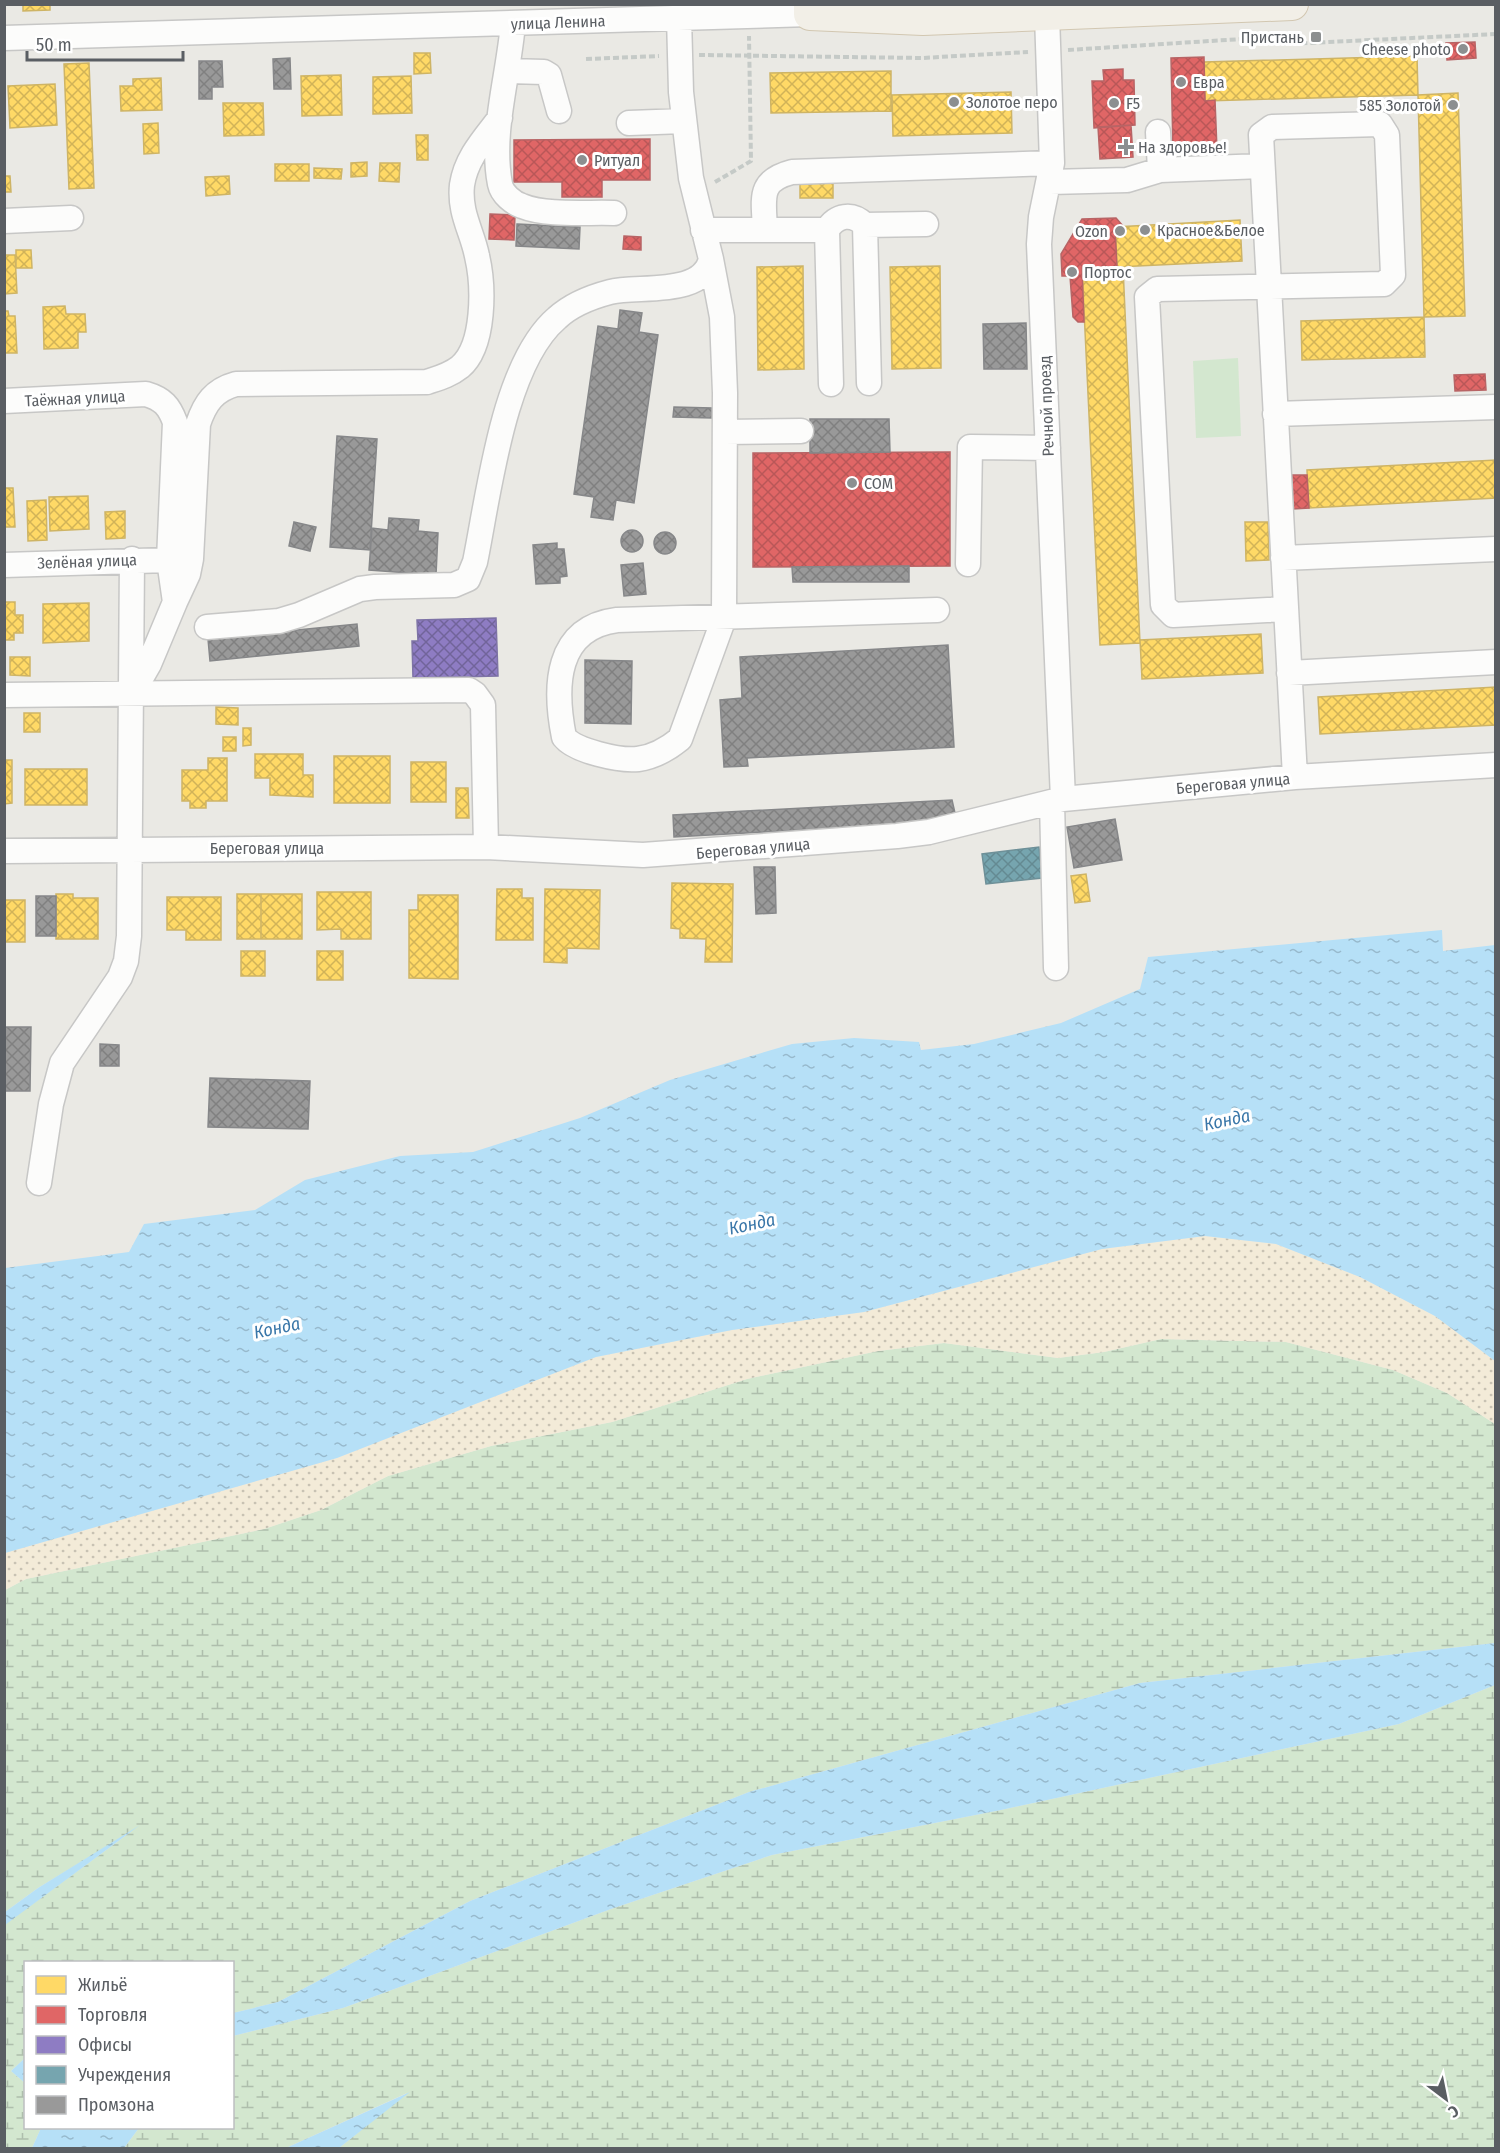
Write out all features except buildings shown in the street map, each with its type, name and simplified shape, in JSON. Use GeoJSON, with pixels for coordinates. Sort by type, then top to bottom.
{"type":"FeatureCollection","features":[{"type":"Feature","properties":{"kind":"main road","name":"улица Ленина"},"geometry":{"type":"LineString","coordinates":[[810,9],[923,19],[1292,4]]}},
{"type":"Feature","properties":{"kind":"street","name":"улица Ленина"},"geometry":{"type":"LineString","coordinates":[[4,38],[425,15],[513,23],[675,13],[750,16],[810,9]]}},
{"type":"Feature","properties":{"kind":"street"},"geometry":{"type":"LineString","coordinates":[[675,13],[693,195],[711,259],[722,317],[725,432],[724,618],[680,739],[669,748],[640,759],[626,759],[569,744],[564,737],[561,724],[561,666],[565,654],[578,637],[598,624],[618,620],[724,618],[937,610]]}},
{"type":"Feature","properties":{"kind":"street","name":"Речной проезд"},"geometry":{"type":"LineString","coordinates":[[1047,15],[1051,173],[1041,217],[1039,244],[1048,448],[1058,800],[1056,968]]}},
{"type":"Feature","properties":{"kind":"street"},"geometry":{"type":"LineString","coordinates":[[513,23],[500,118],[500,186],[507,197],[520,206],[534,210],[614,213]]}},
{"type":"Feature","properties":{"kind":"street"},"geometry":{"type":"LineString","coordinates":[[508,71],[544,72],[549,75],[559,111]]}},
{"type":"Feature","properties":{"kind":"street"},"geometry":{"type":"LineString","coordinates":[[132,693],[149,664],[188,574],[191,559],[198,424],[203,408],[222,388],[236,384],[427,382],[446,376],[462,365],[472,351],[481,316],[480,268],[461,209],[462,186],[465,171],[474,152],[500,118]]}},
{"type":"Feature","properties":{"kind":"street"},"geometry":{"type":"LineString","coordinates":[[629,123],[684,121]]}},
{"type":"Feature","properties":{"kind":"street"},"geometry":{"type":"LineString","coordinates":[[1286,609],[1173,615],[1163,605],[1147,297],[1157,289],[1268,286],[1384,284],[1393,275],[1388,135],[1380,124],[1272,127],[1261,135],[1268,286],[1286,609],[1289,673],[1295,777]]}},
{"type":"Feature","properties":{"kind":"street"},"geometry":{"type":"LineString","coordinates":[[1158,132],[1160,170]]}},
{"type":"Feature","properties":{"kind":"street"},"geometry":{"type":"LineString","coordinates":[[765,230],[764,195],[768,182],[777,176],[792,172],[1051,173],[1127,180],[1160,170],[1262,166]]}},
{"type":"Feature","properties":{"kind":"street"},"geometry":{"type":"LineString","coordinates":[[831,384],[827,230],[835,220],[847,216],[854,217],[865,225],[926,224]]}},
{"type":"Feature","properties":{"kind":"street"},"geometry":{"type":"LineString","coordinates":[[4,220],[71,218]]}},
{"type":"Feature","properties":{"kind":"street"},"geometry":{"type":"LineString","coordinates":[[865,225],[869,383]]}},
{"type":"Feature","properties":{"kind":"street"},"geometry":{"type":"LineString","coordinates":[[703,230],[827,230]]}},
{"type":"Feature","properties":{"kind":"street"},"geometry":{"type":"LineString","coordinates":[[207,627],[279,621],[360,589],[454,585],[468,579],[475,562],[503,427],[522,368],[534,344],[556,318],[582,302],[611,292],[687,284],[704,275],[711,259]]}},
{"type":"Feature","properties":{"kind":"street","name":"Таёжная улица"},"geometry":{"type":"LineString","coordinates":[[4,401],[146,394],[160,398],[175,422],[169,560]]}},
{"type":"Feature","properties":{"kind":"street"},"geometry":{"type":"LineString","coordinates":[[1275,414],[1496,407]]}},
{"type":"Feature","properties":{"kind":"street"},"geometry":{"type":"LineString","coordinates":[[725,432],[801,431]]}},
{"type":"Feature","properties":{"kind":"street"},"geometry":{"type":"LineString","coordinates":[[968,564],[970,447],[1048,448]]}},
{"type":"Feature","properties":{"kind":"street"},"geometry":{"type":"LineString","coordinates":[[1283,558],[1496,549]]}},
{"type":"Feature","properties":{"kind":"street"},"geometry":{"type":"LineString","coordinates":[[39,1184],[51,1104],[62,1063],[120,977],[126,961],[129,936],[132,559]]}},
{"type":"Feature","properties":{"kind":"street","name":"Зелёная улица"},"geometry":{"type":"LineString","coordinates":[[4,565],[132,559],[169,560]]}},
{"type":"Feature","properties":{"kind":"street"},"geometry":{"type":"LineString","coordinates":[[169,560],[175,602]]}},
{"type":"Feature","properties":{"kind":"street"},"geometry":{"type":"LineString","coordinates":[[1289,673],[1496,662]]}},
{"type":"Feature","properties":{"kind":"street"},"geometry":{"type":"LineString","coordinates":[[4,695],[469,690],[483,705],[486,847]]}},
{"type":"Feature","properties":{"kind":"street","name":"Береговая улица"},"geometry":{"type":"LineString","coordinates":[[4,851],[486,847],[643,855],[929,832],[1058,800],[1295,777],[1496,765]]}},
{"type":"Feature","properties":{"kind":"path"},"geometry":{"type":"LineString","coordinates":[[693,195],[751,161],[750,16]]}},
{"type":"Feature","properties":{"kind":"green space"},"geometry":{"type":"Polygon","coordinates":[[[1238,358],[1241,436],[1196,438],[1193,361],[1238,358]]]}},
{"type":"Feature","properties":{"kind":"green space"},"geometry":{"type":"Polygon","coordinates":[[[1161,1339],[1286,1342],[1393,1370],[1447,1393],[1495,1424],[1495,1643],[1140,1683],[749,1792],[470,1901],[278,2002],[234,2013],[234,1961],[24,1961],[24,2059],[11,2071],[24,2082],[24,2129],[41,2129],[32,2148],[5,2148],[4,1925],[132,1831],[38,1888],[5,1912],[5,1590],[26,1579],[264,1529],[321,1510],[388,1476],[491,1446],[612,1422],[747,1379],[878,1351],[944,1343],[1058,1358],[1104,1352],[1161,1339]]]}},
{"type":"Feature","properties":{"kind":"green space"},"geometry":{"type":"Polygon","coordinates":[[[1495,1685],[1495,2148],[339,2148],[407,2093],[286,2148],[124,2148],[138,2129],[234,2129],[234,2036],[343,2008],[611,1909],[772,1855],[1001,1810],[1399,1724],[1495,1685]]]}},
{"type":"Feature","properties":{"kind":"sand"},"geometry":{"type":"Polygon","coordinates":[[[1205,1236],[1276,1244],[1360,1277],[1435,1316],[1495,1361],[1495,1424],[1447,1393],[1393,1370],[1286,1342],[1161,1339],[1104,1352],[1058,1358],[944,1343],[878,1351],[747,1379],[612,1422],[491,1446],[388,1476],[321,1510],[264,1529],[26,1579],[5,1590],[5,1553],[337,1458],[596,1357],[732,1330],[864,1312],[1102,1249],[1205,1236]]]}},
{"type":"Feature","properties":{"kind":"water","name":"Конда"},"geometry":{"type":"Polygon","coordinates":[[[1442,930],[1443,951],[1495,945],[1495,1361],[1435,1316],[1360,1277],[1276,1244],[1205,1236],[1102,1249],[864,1312],[732,1330],[596,1357],[337,1458],[5,1553],[5,1268],[129,1252],[144,1224],[255,1210],[305,1180],[400,1156],[473,1152],[580,1118],[670,1080],[792,1044],[854,1038],[919,1042],[921,1050],[974,1044],[1061,1023],[1140,989],[1148,957],[1442,930]]]}},
{"type":"Feature","properties":{"kind":"water"},"geometry":{"type":"Polygon","coordinates":[[[1495,1643],[1495,1685],[1399,1724],[1001,1810],[772,1855],[611,1909],[343,2008],[234,2036],[234,2013],[278,2002],[470,1901],[749,1792],[1140,1683],[1495,1643]]]}},
{"type":"Feature","properties":{"kind":"water"},"geometry":{"type":"Polygon","coordinates":[[[140,1825],[5,1925],[5,1912],[38,1888],[140,1825]]]}},
{"type":"Feature","properties":{"kind":"water"},"geometry":{"type":"Polygon","coordinates":[[[24,2059],[24,2082],[11,2071],[24,2059]]]}},
{"type":"Feature","properties":{"kind":"water"},"geometry":{"type":"Polygon","coordinates":[[[410,2092],[339,2148],[286,2148],[410,2092]]]}},
{"type":"Feature","properties":{"kind":"water"},"geometry":{"type":"Polygon","coordinates":[[[41,2129],[138,2129],[124,2148],[32,2148],[41,2129]]]}},
{"type":"Feature","properties":{"kind":"place","name":"Пристань"},"geometry":{"type":"Point","coordinates":[1316,37]}},
{"type":"Feature","properties":{"kind":"place","name":"Cheese photo"},"geometry":{"type":"Point","coordinates":[1463,49]}},
{"type":"Feature","properties":{"kind":"place","name":"Евра"},"geometry":{"type":"Point","coordinates":[1181,82]}},
{"type":"Feature","properties":{"kind":"place","name":"Золотое перо"},"geometry":{"type":"Point","coordinates":[954,102]}},
{"type":"Feature","properties":{"kind":"place","name":"F5"},"geometry":{"type":"Point","coordinates":[1114,103]}},
{"type":"Feature","properties":{"kind":"place","name":"585 Золотой"},"geometry":{"type":"Point","coordinates":[1453,105]}},
{"type":"Feature","properties":{"kind":"place","name":"На здоровье!"},"geometry":{"type":"Point","coordinates":[1126,147]}},
{"type":"Feature","properties":{"kind":"place","name":"Ритуал"},"geometry":{"type":"Point","coordinates":[582,160]}},
{"type":"Feature","properties":{"kind":"place","name":"Красное&Белое"},"geometry":{"type":"Point","coordinates":[1145,230]}},
{"type":"Feature","properties":{"kind":"place","name":"Ozon"},"geometry":{"type":"Point","coordinates":[1120,231]}},
{"type":"Feature","properties":{"kind":"place","name":"Портос"},"geometry":{"type":"Point","coordinates":[1072,272]}},
{"type":"Feature","properties":{"kind":"place","name":"СОМ"},"geometry":{"type":"Point","coordinates":[852,483]}}]}
